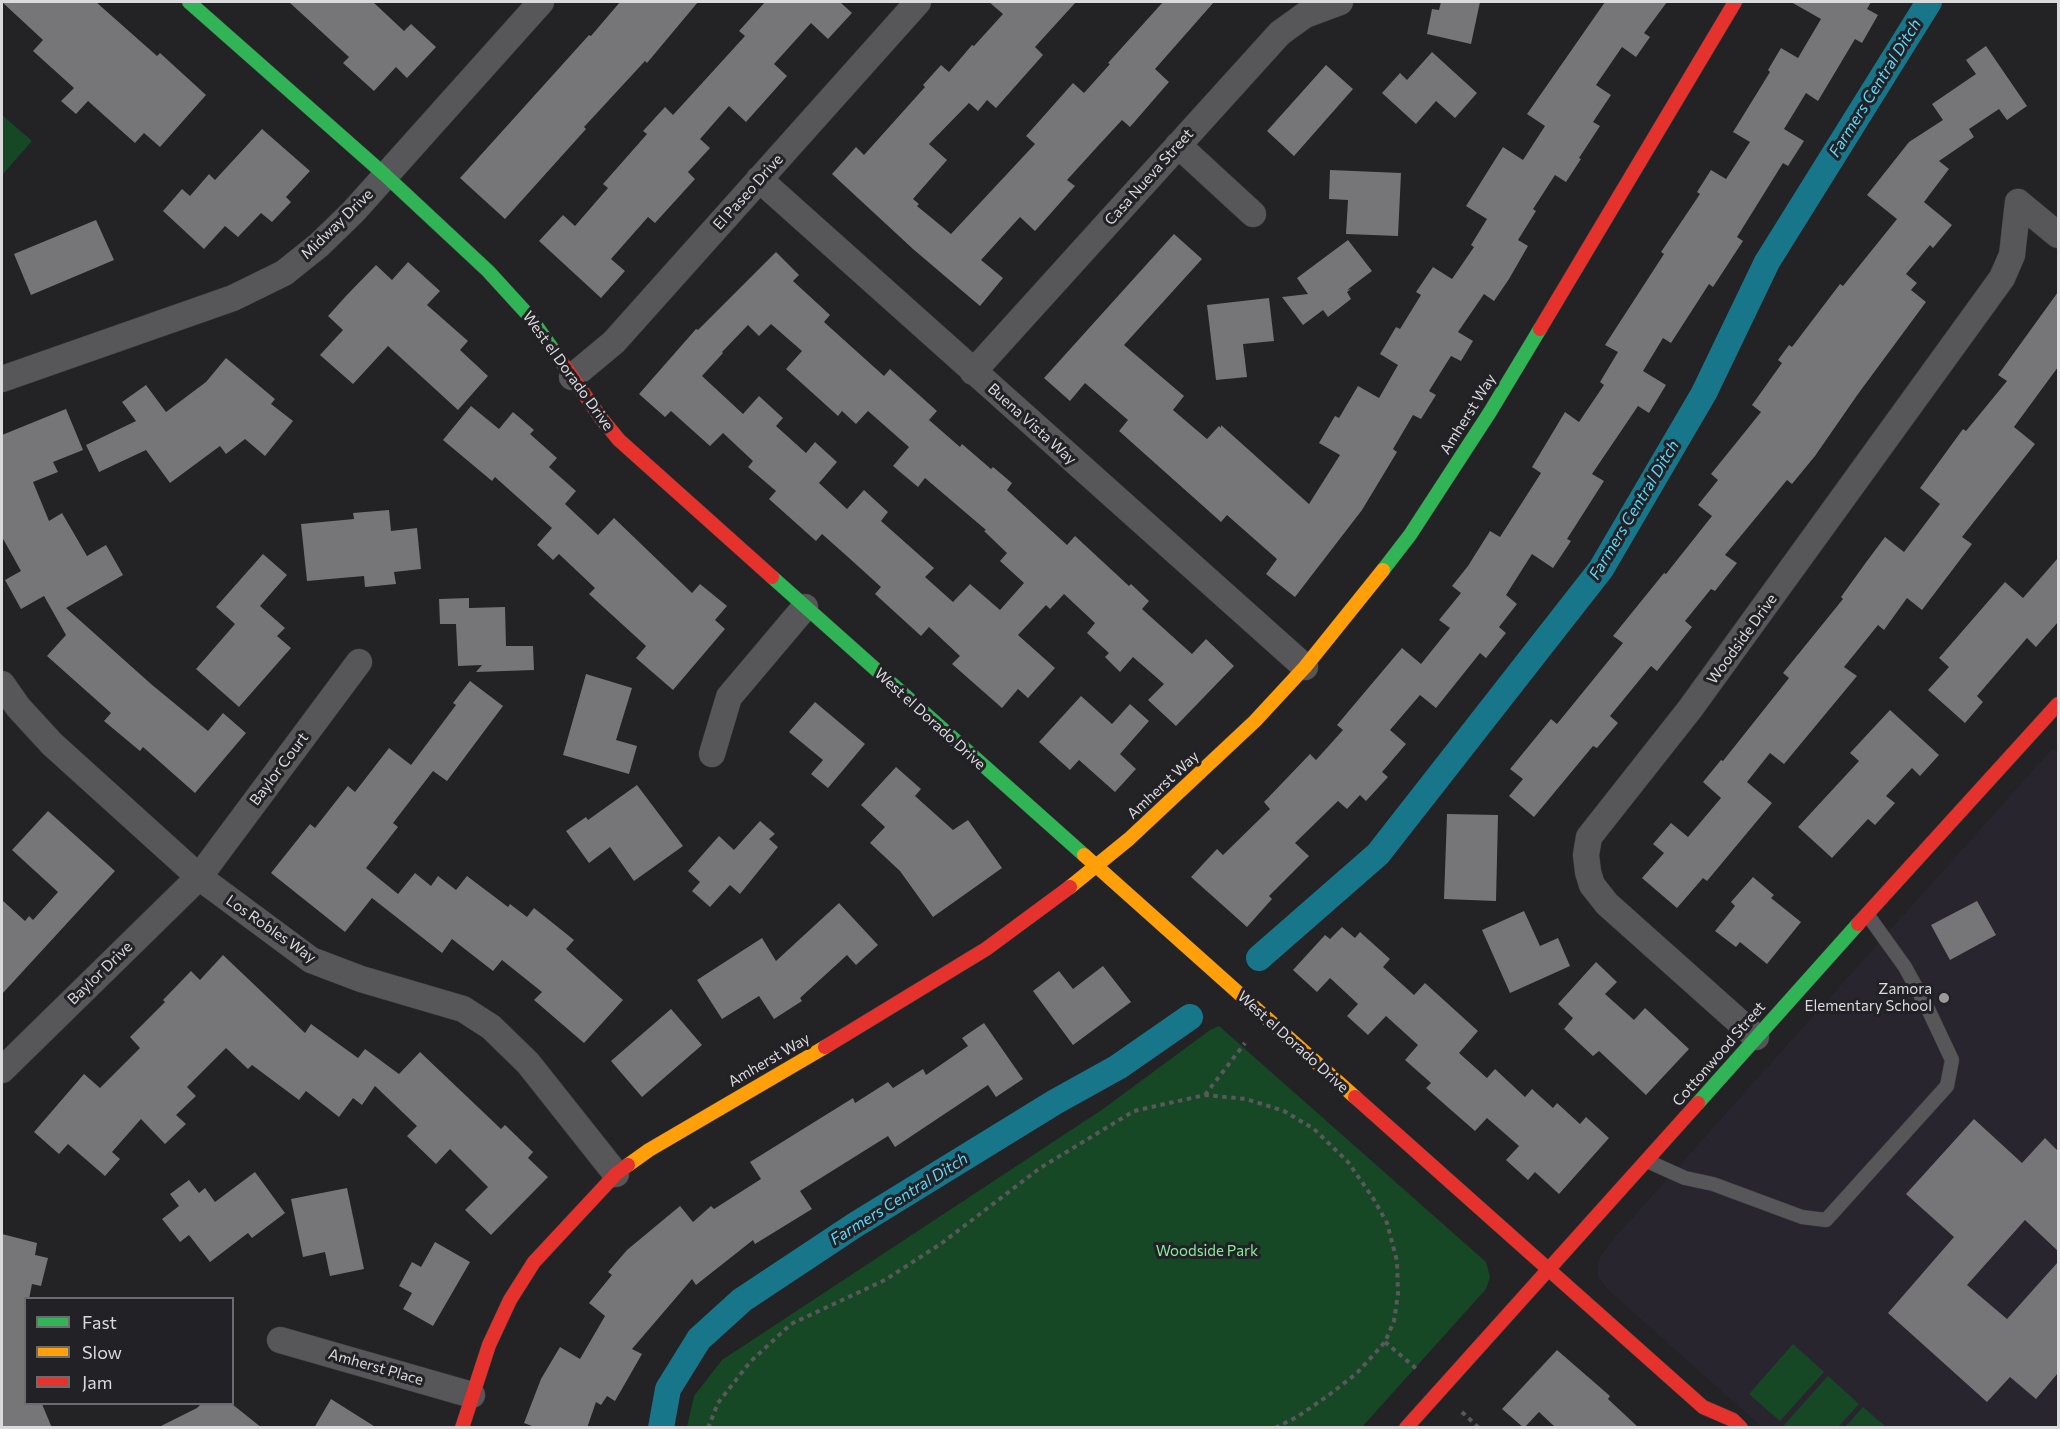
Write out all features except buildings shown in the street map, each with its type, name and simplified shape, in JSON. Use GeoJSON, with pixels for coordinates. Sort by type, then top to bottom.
{"type":"FeatureCollection","features":[{"type":"Feature","properties":{"kind":"street","name":"West el Dorado Drive"},"geometry":{"type":"LineString","coordinates":[[189,2],[386,176],[488,271],[530,317],[619,440],[1548,1269],[1708,1418],[1733,1420],[1741,1428]]}},
{"type":"Feature","properties":{"kind":"street","name":"Midway Drive"},"geometry":{"type":"LineString","coordinates":[[2,379],[233,298],[284,273],[319,245],[386,176],[541,2]]}},
{"type":"Feature","properties":{"kind":"street","name":"El Paseo Drive"},"geometry":{"type":"LineString","coordinates":[[572,377],[614,342],[918,2]]}},
{"type":"Feature","properties":{"kind":"street","name":"Casa Nueva Street"},"geometry":{"type":"LineString","coordinates":[[973,372],[1280,33],[1305,15],[1340,2]]}},
{"type":"Feature","properties":{"kind":"street","name":"Amherst Way"},"geometry":{"type":"LineString","coordinates":[[462,1428],[489,1346],[510,1300],[534,1262],[616,1174],[683,1130],[986,949],[1097,867],[1255,721],[1305,667],[1416,526],[1490,412],[1735,2]]}},
{"type":"Feature","properties":{"kind":"street"},"geometry":{"type":"LineString","coordinates":[[1178,145],[1253,214]]}},
{"type":"Feature","properties":{"kind":"street","name":"Buena Vista Way"},"geometry":{"type":"LineString","coordinates":[[759,180],[1305,667]]}},
{"type":"Feature","properties":{"kind":"street","name":"Woodside Drive"},"geometry":{"type":"LineString","coordinates":[[1756,1037],[1606,904],[1592,885],[1588,872],[1586,855],[1589,837],[1690,709],[2002,278],[2012,255],[2018,202],[2058,235]]}},
{"type":"Feature","properties":{"kind":"street"},"geometry":{"type":"LineString","coordinates":[[711,754],[729,697],[805,607]]}},
{"type":"Feature","properties":{"kind":"street","name":"Baylor Court"},"geometry":{"type":"LineString","coordinates":[[199,877],[359,662]]}},
{"type":"Feature","properties":{"kind":"street","name":"Los Robles Way"},"geometry":{"type":"LineString","coordinates":[[2,684],[18,707],[52,744],[199,877],[311,960],[361,979],[463,1009],[491,1027],[528,1063],[616,1174]]}},
{"type":"Feature","properties":{"kind":"street","name":"Cottonwood Street"},"geometry":{"type":"LineString","coordinates":[[1406,1428],[2058,704]]}},
{"type":"Feature","properties":{"kind":"street","name":"Baylor Drive"},"geometry":{"type":"LineString","coordinates":[[2,1070],[199,877]]}},
{"type":"Feature","properties":{"kind":"street","name":"Amherst Place"},"geometry":{"type":"LineString","coordinates":[[280,1340],[472,1395]]}},
{"type":"Feature","properties":{"kind":"lane"},"geometry":{"type":"LineString","coordinates":[[1647,1161],[1685,1178],[1713,1184],[1802,1217],[1826,1220],[1947,1086],[1952,1060],[1905,967],[1867,914]]}},
{"type":"Feature","properties":{"kind":"path"},"geometry":{"type":"LineString","coordinates":[[1205,1095],[1245,1043]]}},
{"type":"Feature","properties":{"kind":"path"},"geometry":{"type":"LineString","coordinates":[[708,1428],[718,1403],[750,1362],[791,1324],[885,1280],[942,1243],[1040,1168],[1134,1111],[1205,1095],[1246,1099],[1284,1111],[1314,1128],[1348,1162],[1373,1198],[1387,1223],[1397,1261],[1398,1294],[1394,1321],[1385,1342],[1357,1373],[1329,1395],[1297,1417],[1275,1428]]}},
{"type":"Feature","properties":{"kind":"path"},"geometry":{"type":"LineString","coordinates":[[1385,1342],[1418,1370]]}},
{"type":"Feature","properties":{"kind":"path"},"geometry":{"type":"LineString","coordinates":[[1462,1412],[1479,1428]]}},
{"type":"Feature","properties":{"kind":"shaded area","name":"Zamora Elementary School"},"geometry":{"type":"Polygon","coordinates":[[[2053,748],[2058,753],[2058,1427],[1762,1427],[1607,1289],[1598,1276],[1600,1257],[1609,1244],[2053,748]]]}},
{"type":"Feature","properties":{"kind":"green space"},"geometry":{"type":"Polygon","coordinates":[[[2,115],[32,141],[2,175],[2,115]]]}},
{"type":"Feature","properties":{"kind":"green space","name":"Woodside Park"},"geometry":{"type":"Polygon","coordinates":[[[1219,1026],[1486,1262],[1490,1277],[1486,1289],[1362,1427],[687,1427],[694,1396],[722,1360],[1103,1109],[1210,1030],[1219,1026]]]}},
{"type":"Feature","properties":{"kind":"green space"},"geometry":{"type":"Polygon","coordinates":[[[1793,1344],[1824,1372],[1780,1421],[1749,1394],[1793,1344]]]}},
{"type":"Feature","properties":{"kind":"green space"},"geometry":{"type":"Polygon","coordinates":[[[1828,1376],[1859,1404],[1838,1427],[1786,1427],[1784,1425],[1828,1376]]]}},
{"type":"Feature","properties":{"kind":"green space"},"geometry":{"type":"Polygon","coordinates":[[[1863,1407],[1886,1427],[1845,1427],[1863,1407]]]}},
{"type":"Feature","properties":{"kind":"waterway","name":"Farmers Central Ditch"},"geometry":{"type":"LineString","coordinates":[[1259,958],[1378,854],[1601,569],[1704,393],[1767,262],[1929,2]]}},
{"type":"Feature","properties":{"kind":"waterway","name":"Farmers Central Ditch"},"geometry":{"type":"LineString","coordinates":[[661,1428],[668,1389],[699,1339],[742,1300],[855,1225],[1055,1102],[1118,1067],[1190,1017]]}},
{"type":"Feature","properties":{"kind":"traffic: fast"},"geometry":{"type":"LineString","coordinates":[[189,2],[385,175],[488,271],[530,317],[554,351]]}},
{"type":"Feature","properties":{"kind":"traffic: fast"},"geometry":{"type":"LineString","coordinates":[[1383,570],[1410,535],[1490,412],[1540,329]]}},
{"type":"Feature","properties":{"kind":"traffic: fast"},"geometry":{"type":"LineString","coordinates":[[772,577],[1084,855]]}},
{"type":"Feature","properties":{"kind":"traffic: fast"},"geometry":{"type":"LineString","coordinates":[[1698,1103],[1858,924]]}},
{"type":"Feature","properties":{"kind":"traffic: slow"},"geometry":{"type":"LineString","coordinates":[[1070,887],[1129,839],[1255,721],[1305,667],[1383,570]]}},
{"type":"Feature","properties":{"kind":"traffic: slow"},"geometry":{"type":"LineString","coordinates":[[1084,855],[1355,1097]]}},
{"type":"Feature","properties":{"kind":"traffic: slow"},"geometry":{"type":"LineString","coordinates":[[628,1165],[649,1150],[825,1047]]}},
{"type":"Feature","properties":{"kind":"traffic: jam"},"geometry":{"type":"LineString","coordinates":[[1540,329],[1735,2]]}},
{"type":"Feature","properties":{"kind":"traffic: jam"},"geometry":{"type":"LineString","coordinates":[[554,351],[619,440],[772,577]]}},
{"type":"Feature","properties":{"kind":"traffic: jam"},"geometry":{"type":"LineString","coordinates":[[1858,924],[2058,704]]}},
{"type":"Feature","properties":{"kind":"traffic: jam"},"geometry":{"type":"LineString","coordinates":[[825,1047],[986,949],[1070,887]]}},
{"type":"Feature","properties":{"kind":"traffic: jam"},"geometry":{"type":"LineString","coordinates":[[1355,1097],[1703,1407],[1733,1420],[1741,1428]]}},
{"type":"Feature","properties":{"kind":"traffic: jam"},"geometry":{"type":"LineString","coordinates":[[1406,1428],[1698,1103]]}},
{"type":"Feature","properties":{"kind":"traffic: jam"},"geometry":{"type":"LineString","coordinates":[[462,1428],[489,1345],[510,1300],[534,1262],[616,1174],[628,1165]]}},
{"type":"Feature","properties":{"kind":"place","name":"Zamora Elementary School"},"geometry":{"type":"Point","coordinates":[1944,998]}}]}
